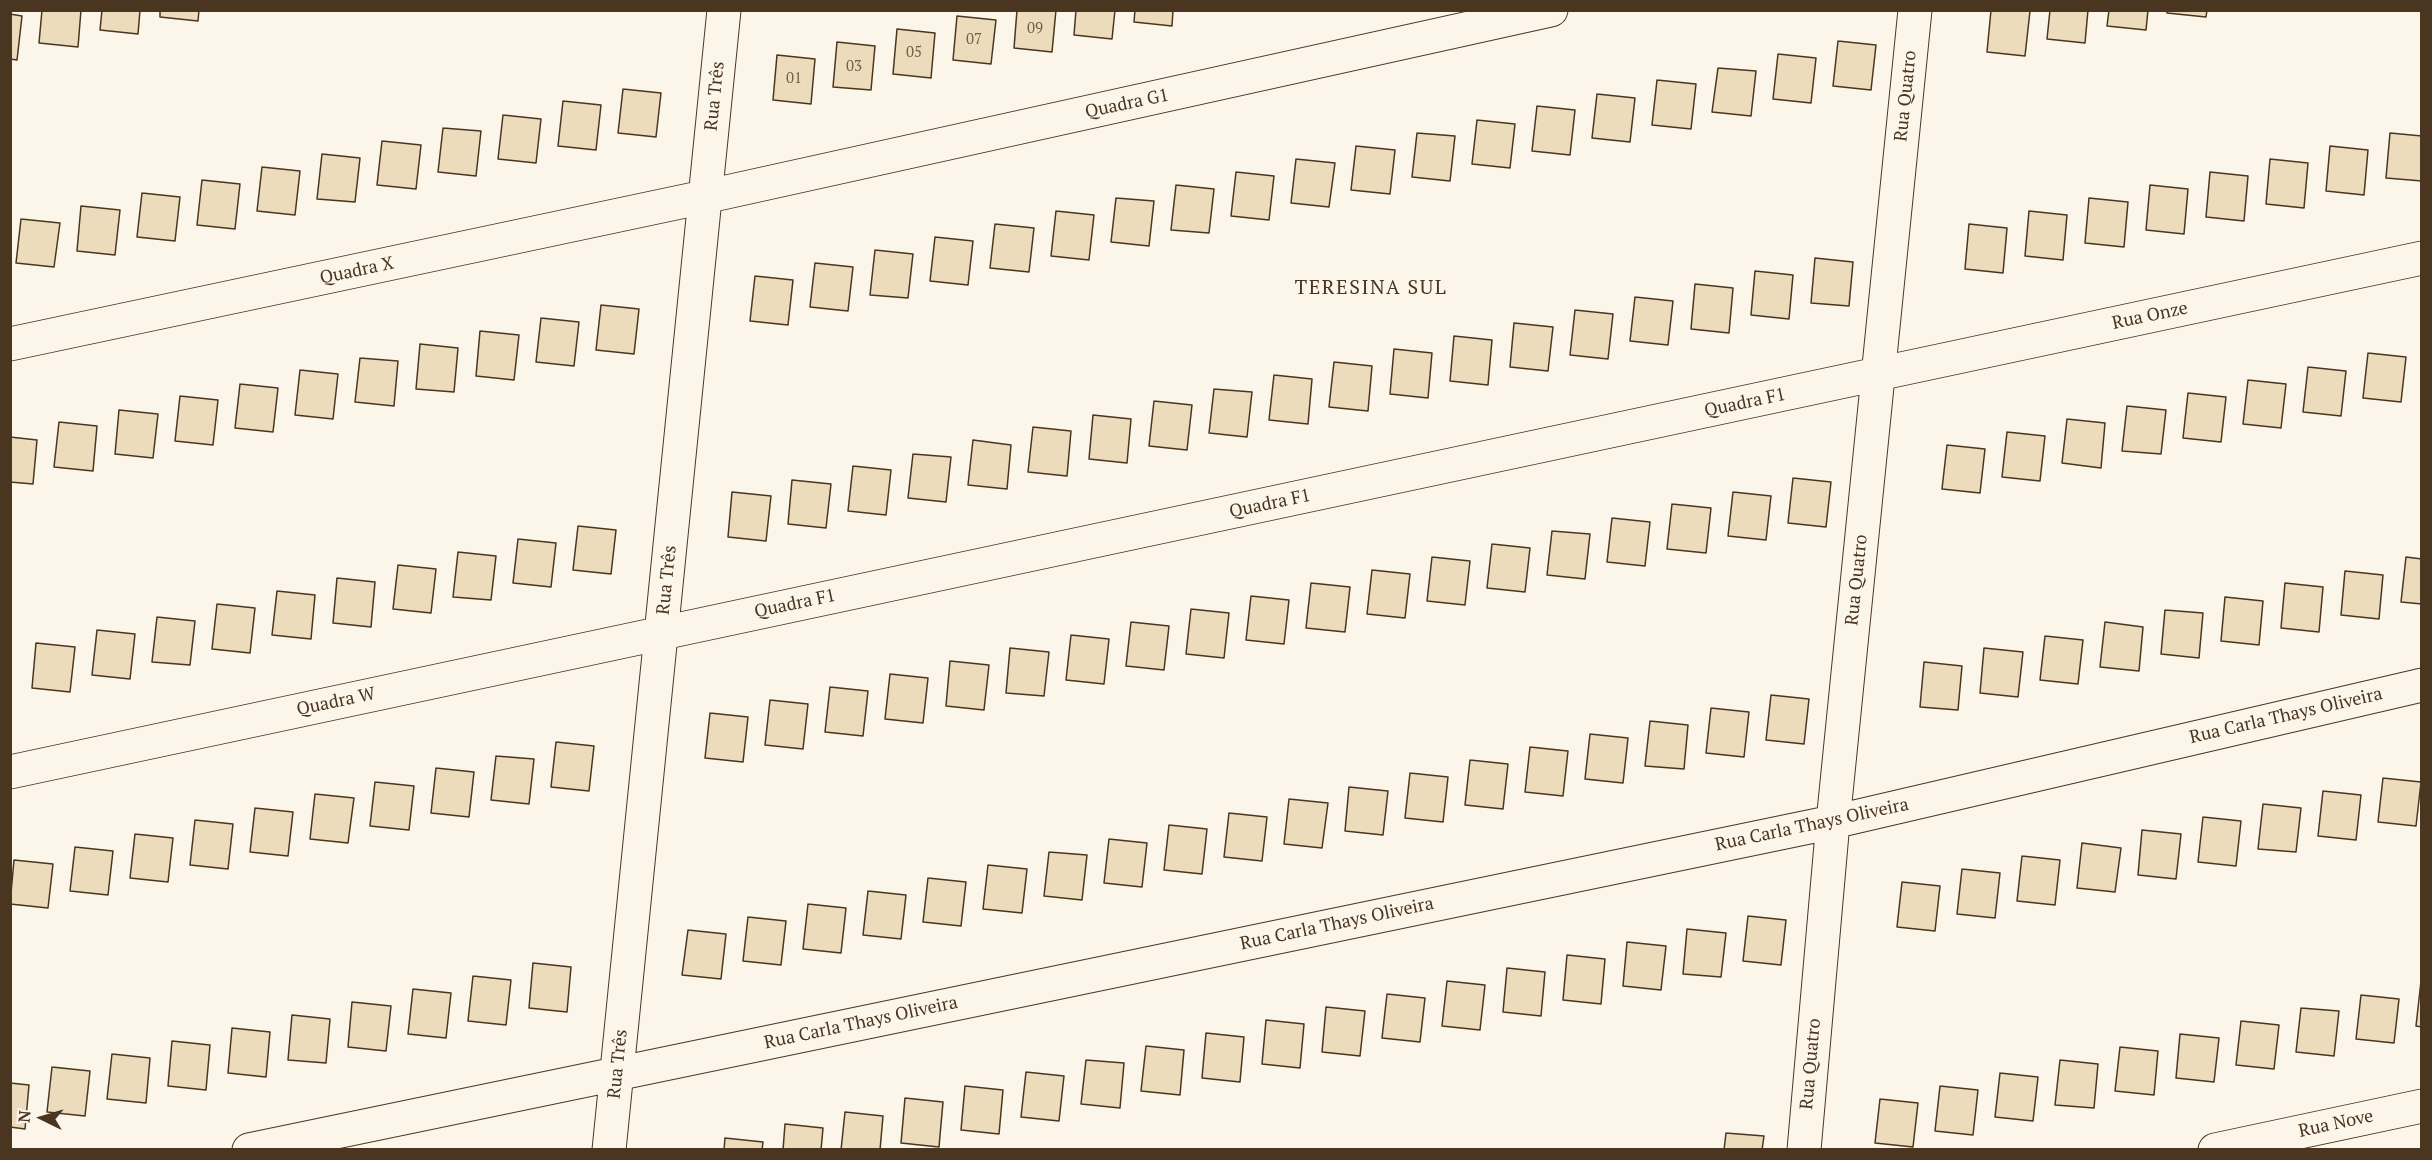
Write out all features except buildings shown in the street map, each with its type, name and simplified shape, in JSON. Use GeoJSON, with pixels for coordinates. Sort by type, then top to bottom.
{"type":"FeatureCollection","features":[{"type":"Feature","properties":{"kind":"street","name":"Rua Três"},"geometry":{"type":"LineString","coordinates":[[609,1149],[724,10]]}},
{"type":"Feature","properties":{"kind":"street","name":"Quadra G1"},"geometry":{"type":"LineString","coordinates":[[704,197],[1551,10]]}},
{"type":"Feature","properties":{"kind":"street","name":"Rua Quatro"},"geometry":{"type":"LineString","coordinates":[[1804,1149],[1833,822],[1915,10]]}},
{"type":"Feature","properties":{"kind":"street","name":"Quadra X"},"geometry":{"type":"LineString","coordinates":[[10,344],[704,197]]}},
{"type":"Feature","properties":{"kind":"street","name":"Rua Onze"},"geometry":{"type":"LineString","coordinates":[[1878,375],[2421,258]]}},
{"type":"Feature","properties":{"kind":"street","name":"Quadra F1"},"geometry":{"type":"LineString","coordinates":[[662,632],[1878,375]]}},
{"type":"Feature","properties":{"kind":"street","name":"Quadra W"},"geometry":{"type":"LineString","coordinates":[[10,772],[662,632]]}},
{"type":"Feature","properties":{"kind":"street","name":"Rua Carla Thays Oliveira"},"geometry":{"type":"LineString","coordinates":[[249,1149],[1833,822],[2421,685]]}},
{"type":"Feature","properties":{"kind":"street","name":"Rua Nove"},"geometry":{"type":"LineString","coordinates":[[2215,1149],[2421,1106]]}},
{"type":"Feature","properties":{"kind":"district","name":"TERESINA SUL"},"geometry":{"type":"Point","coordinates":[1371,288]}}]}
